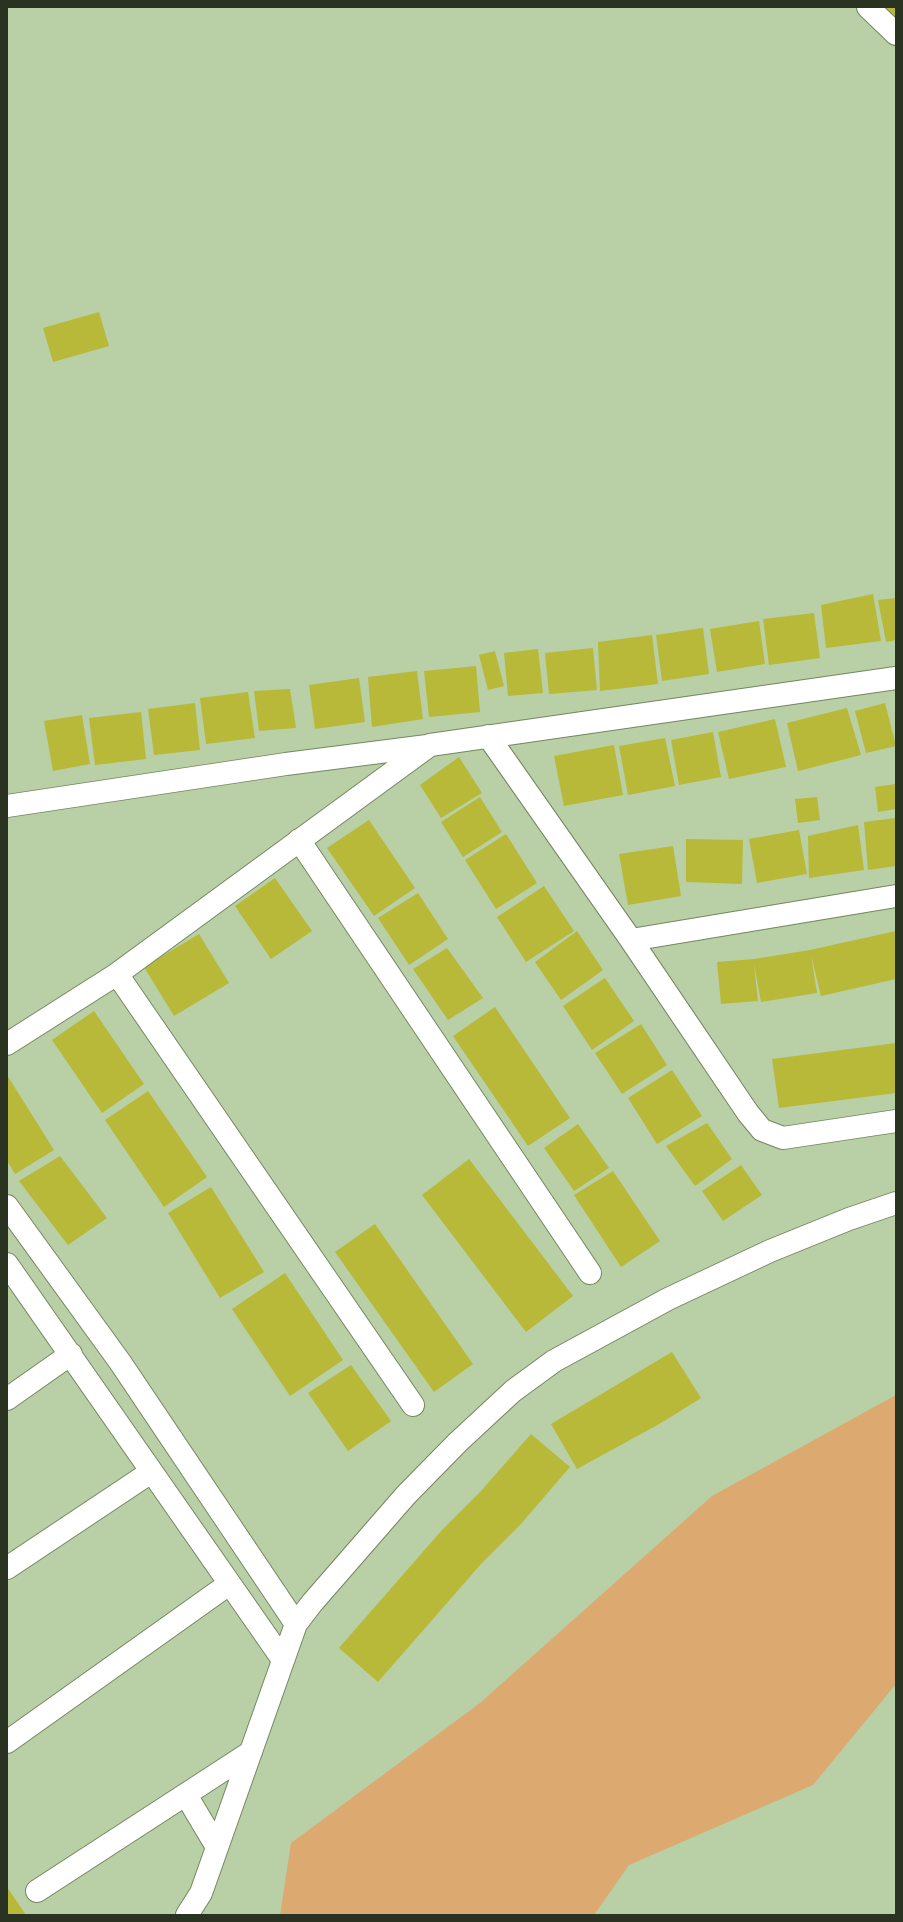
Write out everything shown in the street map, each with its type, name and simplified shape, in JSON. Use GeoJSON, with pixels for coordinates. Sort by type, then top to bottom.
{"type":"FeatureCollection","features":[{"type":"Feature","properties":{"kind":"street"},"geometry":{"type":"LineString","coordinates":[[868,7],[896,34]]}},
{"type":"Feature","properties":{"kind":"street"},"geometry":{"type":"LineString","coordinates":[[7,806],[286,764],[430,745],[896,678]]}},
{"type":"Feature","properties":{"kind":"street"},"geometry":{"type":"LineString","coordinates":[[488,736],[631,940],[748,1113],[762,1130],[782,1138],[896,1121]]}},
{"type":"Feature","properties":{"kind":"street"},"geometry":{"type":"LineString","coordinates":[[7,1044],[116,974],[430,745]]}},
{"type":"Feature","properties":{"kind":"street"},"geometry":{"type":"LineString","coordinates":[[299,840],[590,1273]]}},
{"type":"Feature","properties":{"kind":"street"},"geometry":{"type":"LineString","coordinates":[[631,940],[896,896]]}},
{"type":"Feature","properties":{"kind":"street"},"geometry":{"type":"LineString","coordinates":[[116,974],[413,1405]]}},
{"type":"Feature","properties":{"kind":"street"},"geometry":{"type":"LineString","coordinates":[[187,1915],[201,1893],[296,1624],[312,1603],[406,1495],[452,1447],[513,1391],[554,1361],[668,1299],[763,1254],[849,1219],[896,1203]]}},
{"type":"Feature","properties":{"kind":"street"},"geometry":{"type":"LineString","coordinates":[[7,1206],[120,1362],[296,1624]]}},
{"type":"Feature","properties":{"kind":"street"},"geometry":{"type":"LineString","coordinates":[[7,1264],[283,1660]]}},
{"type":"Feature","properties":{"kind":"street"},"geometry":{"type":"LineString","coordinates":[[7,1399],[71,1354]]}},
{"type":"Feature","properties":{"kind":"street"},"geometry":{"type":"LineString","coordinates":[[7,1568],[151,1472]]}},
{"type":"Feature","properties":{"kind":"street"},"geometry":{"type":"LineString","coordinates":[[7,1742],[229,1584]]}},
{"type":"Feature","properties":{"kind":"street"},"geometry":{"type":"LineString","coordinates":[[37,1891],[251,1752]]}},
{"type":"Feature","properties":{"kind":"street"},"geometry":{"type":"LineString","coordinates":[[186,1794],[217,1847]]}},
{"type":"Feature","properties":{"kind":"shaded area"},"geometry":{"type":"Polygon","coordinates":[[[896,1395],[896,1684],[813,1785],[629,1865],[594,1915],[280,1915],[291,1843],[480,1703],[712,1496],[896,1395]]]}},
{"type":"Feature","properties":{"kind":"building"},"geometry":{"type":"Polygon","coordinates":[[[883,7],[896,7],[896,22],[883,7]]]}},
{"type":"Feature","properties":{"kind":"building"},"geometry":{"type":"Polygon","coordinates":[[[99,312],[109,346],[53,362],[43,328],[99,312]]]}},
{"type":"Feature","properties":{"kind":"building"},"geometry":{"type":"Polygon","coordinates":[[[873,594],[881,641],[826,648],[821,605],[873,594]]]}},
{"type":"Feature","properties":{"kind":"building"},"geometry":{"type":"Polygon","coordinates":[[[896,598],[896,640],[886,642],[878,600],[896,598]]]}},
{"type":"Feature","properties":{"kind":"building"},"geometry":{"type":"Polygon","coordinates":[[[814,613],[820,658],[769,665],[763,619],[814,613]]]}},
{"type":"Feature","properties":{"kind":"building"},"geometry":{"type":"Polygon","coordinates":[[[759,621],[765,664],[717,672],[710,629],[759,621]]]}},
{"type":"Feature","properties":{"kind":"building"},"geometry":{"type":"Polygon","coordinates":[[[703,628],[709,674],[662,681],[656,635],[703,628]]]}},
{"type":"Feature","properties":{"kind":"building"},"geometry":{"type":"Polygon","coordinates":[[[652,635],[658,684],[600,691],[598,642],[652,635]]]}},
{"type":"Feature","properties":{"kind":"building"},"geometry":{"type":"Polygon","coordinates":[[[593,648],[597,690],[549,694],[545,653],[593,648]]]}},
{"type":"Feature","properties":{"kind":"building"},"geometry":{"type":"Polygon","coordinates":[[[538,649],[543,693],[508,696],[504,653],[538,649]]]}},
{"type":"Feature","properties":{"kind":"building"},"geometry":{"type":"Polygon","coordinates":[[[495,651],[504,686],[488,690],[479,655],[495,651]]]}},
{"type":"Feature","properties":{"kind":"building"},"geometry":{"type":"Polygon","coordinates":[[[476,666],[480,712],[429,717],[424,671],[476,666]]]}},
{"type":"Feature","properties":{"kind":"building"},"geometry":{"type":"Polygon","coordinates":[[[417,671],[423,719],[372,727],[368,677],[417,671]]]}},
{"type":"Feature","properties":{"kind":"building"},"geometry":{"type":"Polygon","coordinates":[[[359,678],[365,722],[315,729],[309,685],[359,678]]]}},
{"type":"Feature","properties":{"kind":"building"},"geometry":{"type":"Polygon","coordinates":[[[290,689],[296,728],[259,731],[254,691],[290,689]]]}},
{"type":"Feature","properties":{"kind":"building"},"geometry":{"type":"Polygon","coordinates":[[[248,692],[255,738],[206,744],[200,698],[248,692]]]}},
{"type":"Feature","properties":{"kind":"building"},"geometry":{"type":"Polygon","coordinates":[[[195,703],[200,750],[154,755],[148,709],[195,703]]]}},
{"type":"Feature","properties":{"kind":"building"},"geometry":{"type":"Polygon","coordinates":[[[885,703],[896,746],[866,753],[855,711],[885,703]]]}},
{"type":"Feature","properties":{"kind":"building"},"geometry":{"type":"Polygon","coordinates":[[[847,708],[861,755],[798,771],[787,723],[847,708]]]}},
{"type":"Feature","properties":{"kind":"building"},"geometry":{"type":"Polygon","coordinates":[[[141,712],[146,759],[95,765],[89,718],[141,712]]]}},
{"type":"Feature","properties":{"kind":"building"},"geometry":{"type":"Polygon","coordinates":[[[82,715],[90,764],[53,771],[44,721],[82,715]]]}},
{"type":"Feature","properties":{"kind":"building"},"geometry":{"type":"Polygon","coordinates":[[[775,719],[786,767],[729,779],[718,732],[775,719]]]}},
{"type":"Feature","properties":{"kind":"building"},"geometry":{"type":"Polygon","coordinates":[[[713,732],[721,777],[679,785],[671,740],[713,732]]]}},
{"type":"Feature","properties":{"kind":"building"},"geometry":{"type":"Polygon","coordinates":[[[665,738],[675,786],[628,795],[619,746],[665,738]]]}},
{"type":"Feature","properties":{"kind":"building"},"geometry":{"type":"Polygon","coordinates":[[[614,745],[623,795],[564,806],[554,756],[614,745]]]}},
{"type":"Feature","properties":{"kind":"building"},"geometry":{"type":"Polygon","coordinates":[[[459,757],[482,793],[441,818],[420,785],[459,757]]]}},
{"type":"Feature","properties":{"kind":"building"},"geometry":{"type":"Polygon","coordinates":[[[896,784],[896,809],[878,812],[875,787],[896,784]]]}},
{"type":"Feature","properties":{"kind":"building"},"geometry":{"type":"Polygon","coordinates":[[[480,797],[502,832],[463,857],[441,822],[480,797]]]}},
{"type":"Feature","properties":{"kind":"building"},"geometry":{"type":"Polygon","coordinates":[[[817,797],[820,820],[798,823],[795,799],[817,797]]]}},
{"type":"Feature","properties":{"kind":"building"},"geometry":{"type":"Polygon","coordinates":[[[896,818],[896,866],[868,870],[864,822],[896,818]]]}},
{"type":"Feature","properties":{"kind":"building"},"geometry":{"type":"Polygon","coordinates":[[[369,820],[415,888],[374,916],[327,848],[369,820]]]}},
{"type":"Feature","properties":{"kind":"building"},"geometry":{"type":"Polygon","coordinates":[[[858,825],[864,870],[809,878],[808,836],[858,825]]]}},
{"type":"Feature","properties":{"kind":"building"},"geometry":{"type":"Polygon","coordinates":[[[799,830],[807,874],[757,883],[749,839],[799,830]]]}},
{"type":"Feature","properties":{"kind":"building"},"geometry":{"type":"Polygon","coordinates":[[[506,834],[537,883],[496,909],[465,860],[506,834]]]}},
{"type":"Feature","properties":{"kind":"building"},"geometry":{"type":"Polygon","coordinates":[[[686,839],[743,840],[742,884],[686,882],[686,839]]]}},
{"type":"Feature","properties":{"kind":"building"},"geometry":{"type":"Polygon","coordinates":[[[673,846],[681,896],[628,905],[619,854],[673,846]]]}},
{"type":"Feature","properties":{"kind":"building"},"geometry":{"type":"Polygon","coordinates":[[[275,878],[312,931],[271,959],[235,906],[275,878]]]}},
{"type":"Feature","properties":{"kind":"building"},"geometry":{"type":"Polygon","coordinates":[[[544,886],[574,931],[526,962],[497,917],[544,886]]]}},
{"type":"Feature","properties":{"kind":"building"},"geometry":{"type":"Polygon","coordinates":[[[418,893],[448,939],[409,965],[378,918],[418,893]]]}},
{"type":"Feature","properties":{"kind":"building"},"geometry":{"type":"Polygon","coordinates":[[[577,931],[603,970],[561,1000],[535,962],[577,931]]]}},
{"type":"Feature","properties":{"kind":"building"},"geometry":{"type":"Polygon","coordinates":[[[896,931],[896,979],[821,996],[811,955],[817,993],[761,1002],[754,964],[758,1001],[721,1004],[717,962],[754,959],[810,950],[896,931]]]}},
{"type":"Feature","properties":{"kind":"building"},"geometry":{"type":"Polygon","coordinates":[[[199,934],[229,983],[174,1016],[144,967],[199,934]]]}},
{"type":"Feature","properties":{"kind":"building"},"geometry":{"type":"Polygon","coordinates":[[[447,948],[483,998],[448,1020],[413,969],[447,948]]]}},
{"type":"Feature","properties":{"kind":"building"},"geometry":{"type":"Polygon","coordinates":[[[605,978],[634,1021],[592,1050],[563,1006],[605,978]]]}},
{"type":"Feature","properties":{"kind":"building"},"geometry":{"type":"Polygon","coordinates":[[[495,1007],[570,1118],[528,1146],[453,1036],[495,1007]]]}},
{"type":"Feature","properties":{"kind":"building"},"geometry":{"type":"Polygon","coordinates":[[[94,1011],[144,1084],[102,1113],[52,1040],[94,1011]]]}},
{"type":"Feature","properties":{"kind":"building"},"geometry":{"type":"Polygon","coordinates":[[[641,1024],[667,1065],[622,1094],[595,1053],[641,1024]]]}},
{"type":"Feature","properties":{"kind":"building"},"geometry":{"type":"Polygon","coordinates":[[[896,1043],[896,1093],[779,1108],[772,1059],[896,1043]]]}},
{"type":"Feature","properties":{"kind":"building"},"geometry":{"type":"Polygon","coordinates":[[[672,1070],[702,1116],[657,1144],[628,1098],[672,1070]]]}},
{"type":"Feature","properties":{"kind":"building"},"geometry":{"type":"Polygon","coordinates":[[[7,1075],[54,1150],[15,1174],[7,1161],[7,1075]]]}},
{"type":"Feature","properties":{"kind":"building"},"geometry":{"type":"Polygon","coordinates":[[[148,1091],[207,1177],[164,1207],[105,1120],[148,1091]]]}},
{"type":"Feature","properties":{"kind":"building"},"geometry":{"type":"Polygon","coordinates":[[[707,1123],[732,1159],[695,1186],[666,1146],[707,1123]]]}},
{"type":"Feature","properties":{"kind":"building"},"geometry":{"type":"Polygon","coordinates":[[[578,1124],[609,1168],[574,1191],[544,1148],[578,1124]]]}},
{"type":"Feature","properties":{"kind":"building"},"geometry":{"type":"Polygon","coordinates":[[[60,1156],[107,1218],[68,1245],[19,1181],[60,1156]]]}},
{"type":"Feature","properties":{"kind":"building"},"geometry":{"type":"Polygon","coordinates":[[[469,1159],[573,1296],[526,1332],[422,1195],[469,1159]]]}},
{"type":"Feature","properties":{"kind":"building"},"geometry":{"type":"Polygon","coordinates":[[[741,1165],[762,1195],[723,1221],[702,1191],[741,1165]]]}},
{"type":"Feature","properties":{"kind":"building"},"geometry":{"type":"Polygon","coordinates":[[[613,1171],[660,1241],[621,1267],[574,1195],[613,1171]]]}},
{"type":"Feature","properties":{"kind":"building"},"geometry":{"type":"Polygon","coordinates":[[[211,1187],[264,1272],[220,1298],[168,1213],[211,1187]]]}},
{"type":"Feature","properties":{"kind":"building"},"geometry":{"type":"Polygon","coordinates":[[[375,1224],[473,1364],[434,1392],[335,1252],[375,1224]]]}},
{"type":"Feature","properties":{"kind":"building"},"geometry":{"type":"Polygon","coordinates":[[[285,1273],[343,1360],[290,1396],[232,1309],[285,1273]]]}},
{"type":"Feature","properties":{"kind":"building"},"geometry":{"type":"Polygon","coordinates":[[[672,1352],[701,1398],[661,1423],[577,1469],[551,1424],[672,1352]]]}},
{"type":"Feature","properties":{"kind":"building"},"geometry":{"type":"Polygon","coordinates":[[[351,1365],[391,1421],[348,1451],[308,1393],[351,1365]]]}},
{"type":"Feature","properties":{"kind":"building"},"geometry":{"type":"Polygon","coordinates":[[[531,1434],[570,1467],[520,1525],[481,1564],[378,1682],[339,1648],[442,1530],[481,1491],[531,1434]]]}},
{"type":"Feature","properties":{"kind":"building"},"geometry":{"type":"Polygon","coordinates":[[[7,1887],[26,1915],[7,1915],[7,1887]]]}}]}
